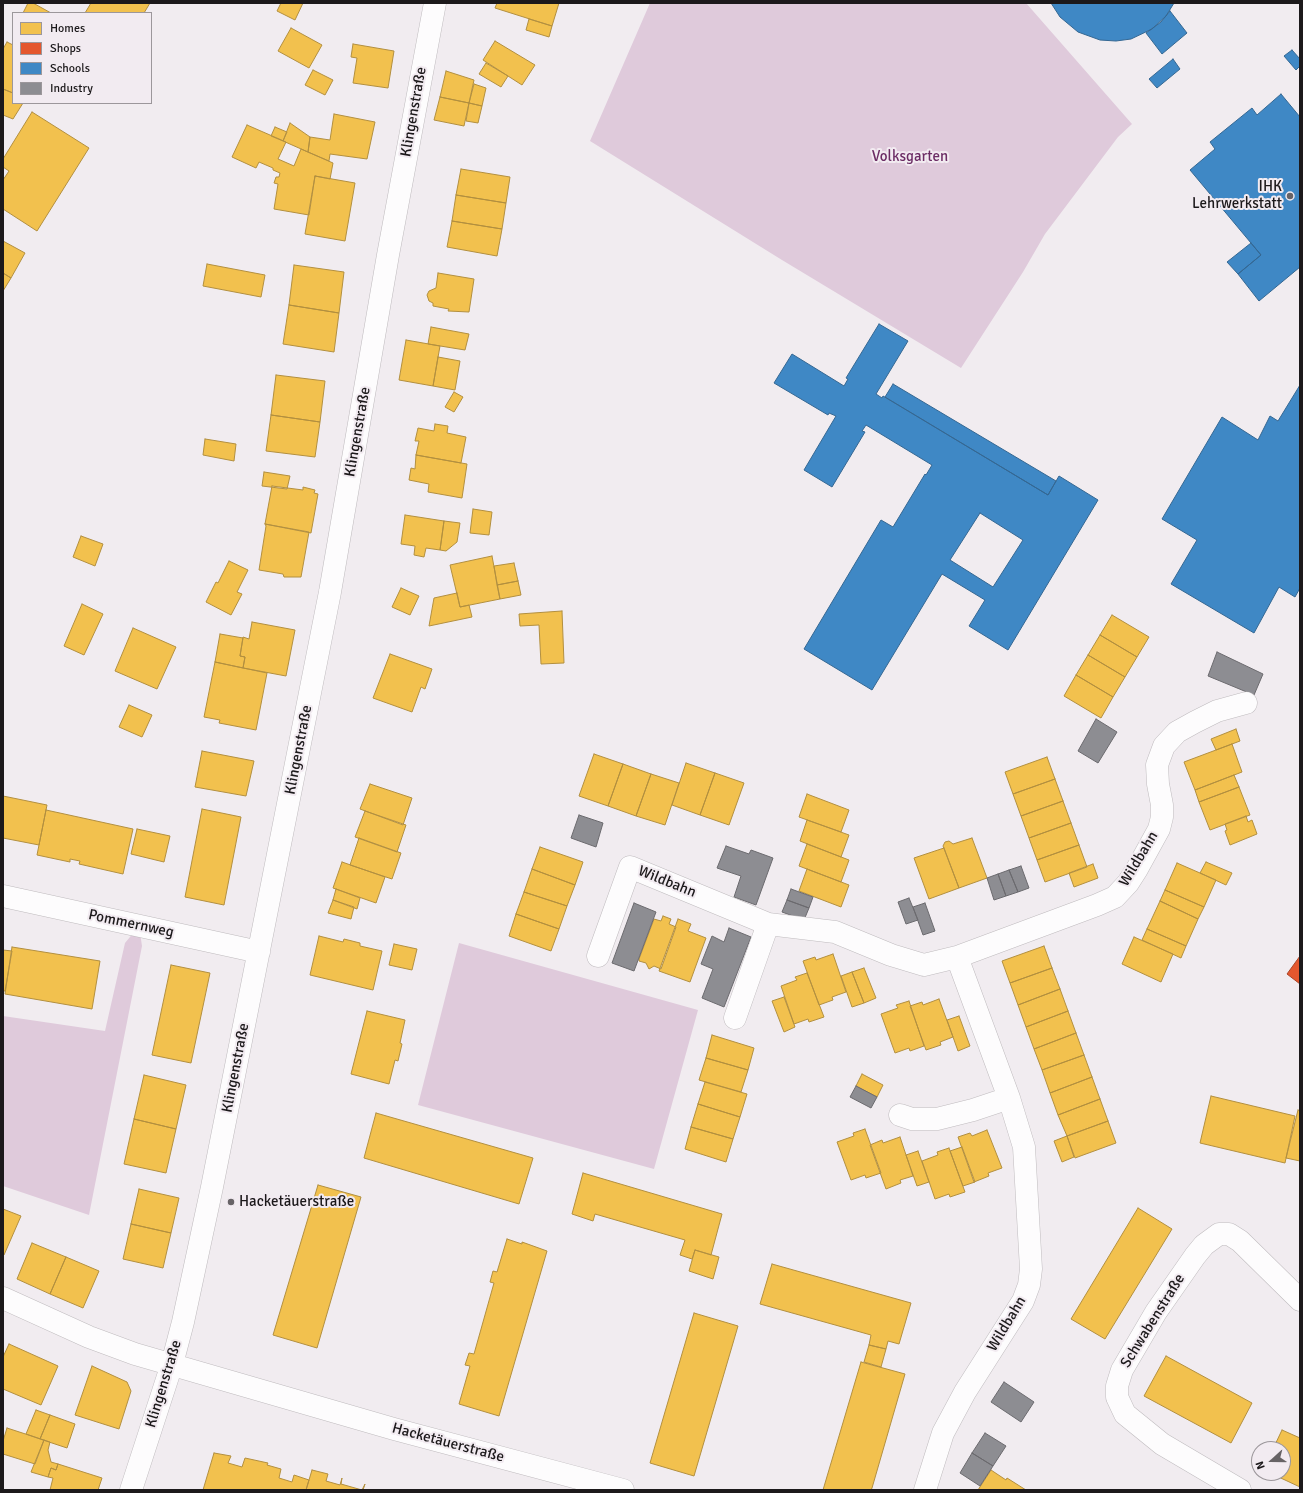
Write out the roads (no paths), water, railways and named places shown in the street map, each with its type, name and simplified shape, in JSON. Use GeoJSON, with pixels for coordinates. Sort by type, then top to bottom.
{"type":"FeatureCollection","features":[{"type":"Feature","properties":{"kind":"street","name":"Klingenstraße"},"geometry":{"type":"LineString","coordinates":[[131,1490],[172,1364],[185,1314],[212,1188],[330,592],[388,255],[435,3]]}},
{"type":"Feature","properties":{"kind":"street","name":"Wildbahn"},"geometry":{"type":"LineString","coordinates":[[598,956],[630,867],[768,924],[835,932],[891,955],[924,965],[957,957],[1098,905],[1115,897],[1128,883],[1159,829],[1162,817],[1162,805],[1157,765],[1164,746],[1177,732],[1195,722],[1216,711],[1246,703]]}},
{"type":"Feature","properties":{"kind":"street","name":"Pommernweg"},"geometry":{"type":"LineString","coordinates":[[3,896],[259,952]]}},
{"type":"Feature","properties":{"kind":"street"},"geometry":{"type":"LineString","coordinates":[[735,1018],[768,924]]}},
{"type":"Feature","properties":{"kind":"street","name":"Wildbahn"},"geometry":{"type":"LineString","coordinates":[[925,1490],[943,1434],[965,1392],[1023,1301],[1029,1285],[1030,1249],[1024,1146],[1009,1098],[957,957]]}},
{"type":"Feature","properties":{"kind":"street"},"geometry":{"type":"LineString","coordinates":[[900,1115],[912,1119],[937,1119],[973,1110],[1009,1098]]}},
{"type":"Feature","properties":{"kind":"street","name":"Schwabenstraße"},"geometry":{"type":"LineString","coordinates":[[1240,1490],[1162,1444],[1125,1414],[1117,1397],[1117,1386],[1122,1370],[1156,1312],[1191,1262],[1204,1245],[1219,1234],[1229,1234],[1240,1242],[1300,1300]]}},
{"type":"Feature","properties":{"kind":"street","name":"Hacketäuerstraße"},"geometry":{"type":"LineString","coordinates":[[3,1298],[111,1346],[394,1428],[623,1490]]}},
{"type":"Feature","properties":{"kind":"place","name":"IHK Lehrwerkstatt"},"geometry":{"type":"Point","coordinates":[1290,196]}},
{"type":"Feature","properties":{"kind":"place","name":"Hacketäuerstraße"},"geometry":{"type":"Point","coordinates":[231,1202]}},
{"type":"Feature","properties":{"kind":"park label","name":"Volksgarten"},"geometry":{"type":"Point","coordinates":[910,157]}}]}
